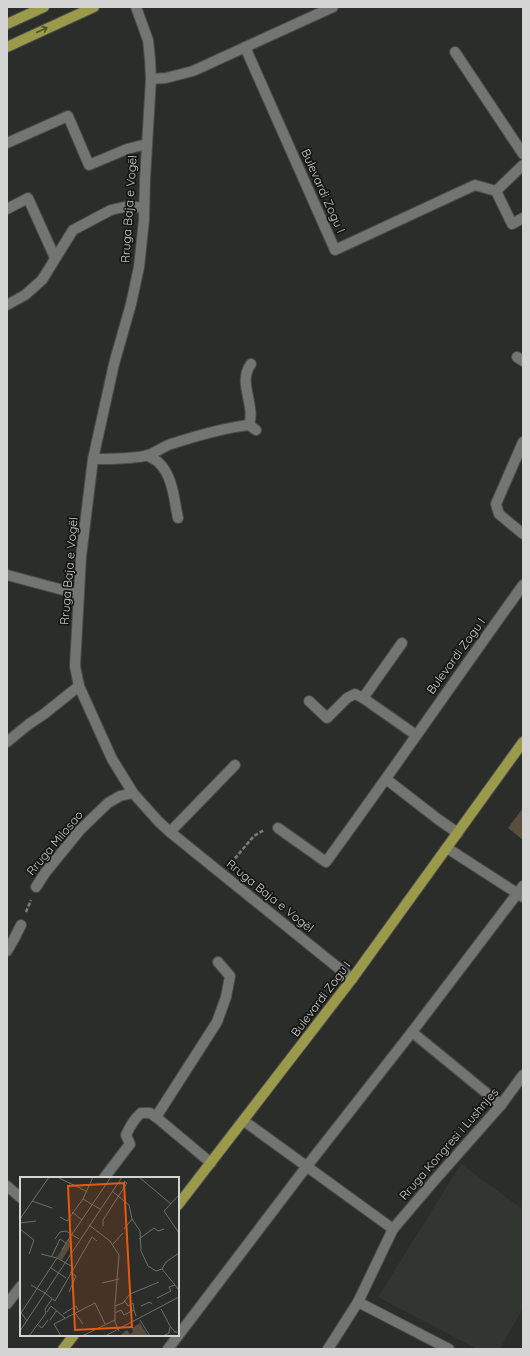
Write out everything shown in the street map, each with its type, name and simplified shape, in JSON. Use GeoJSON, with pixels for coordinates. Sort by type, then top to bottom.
{"type":"FeatureCollection","features":[{"type":"Feature","properties":{"kind":"main road"},"geometry":{"type":"LineString","coordinates":[[7,24],[44,7]]}},
{"type":"Feature","properties":{"kind":"main road"},"geometry":{"type":"LineString","coordinates":[[7,47],[94,7]]}},
{"type":"Feature","properties":{"kind":"main road","name":"Bulevardi Zogu I"},"geometry":{"type":"LineString","coordinates":[[179,1204],[352,979],[523,742]]}},
{"type":"Feature","properties":{"kind":"main road"},"geometry":{"type":"LineString","coordinates":[[63,1349],[73,1336]]}},
{"type":"Feature","properties":{"kind":"street","name":"Rruga Baja e Vogël"},"geometry":{"type":"LineString","coordinates":[[136,7],[148,40],[151,79],[144,208],[139,267],[136,282],[114,364],[93,458],[78,594],[75,666],[79,686],[112,760],[133,793],[159,822],[221,874],[352,979]]}},
{"type":"Feature","properties":{"kind":"street"},"geometry":{"type":"LineString","coordinates":[[151,79],[166,78],[193,71],[333,7]]}},
{"type":"Feature","properties":{"kind":"street","name":"Bulevardi Zogu I"},"geometry":{"type":"LineString","coordinates":[[245,47],[335,250],[475,185],[496,191]]}},
{"type":"Feature","properties":{"kind":"street"},"geometry":{"type":"LineString","coordinates":[[455,52],[523,154]]}},
{"type":"Feature","properties":{"kind":"street"},"geometry":{"type":"LineString","coordinates":[[7,143],[68,116],[89,165],[127,149],[147,144]]}},
{"type":"Feature","properties":{"kind":"street"},"geometry":{"type":"LineString","coordinates":[[523,164],[496,191],[512,224],[523,218]]}},
{"type":"Feature","properties":{"kind":"street"},"geometry":{"type":"LineString","coordinates":[[7,209],[28,198],[55,258]]}},
{"type":"Feature","properties":{"kind":"street"},"geometry":{"type":"LineString","coordinates":[[7,305],[25,295],[42,280],[73,230],[111,210],[128,206],[144,208]]}},
{"type":"Feature","properties":{"kind":"street"},"geometry":{"type":"LineString","coordinates":[[93,458],[128,458],[147,455],[169,445],[211,432],[252,428],[245,378],[247,370],[251,364]]}},
{"type":"Feature","properties":{"kind":"street"},"geometry":{"type":"LineString","coordinates":[[523,442],[496,504],[499,514],[523,534]]}},
{"type":"Feature","properties":{"kind":"street"},"geometry":{"type":"LineString","coordinates":[[147,455],[158,462],[166,472],[172,490],[178,518]]}},
{"type":"Feature","properties":{"kind":"street"},"geometry":{"type":"LineString","coordinates":[[7,575],[78,594]]}},
{"type":"Feature","properties":{"kind":"street","name":"Bulevardi Zogu I"},"geometry":{"type":"LineString","coordinates":[[278,828],[326,862],[521,591]]}},
{"type":"Feature","properties":{"kind":"street"},"geometry":{"type":"LineString","coordinates":[[363,698],[402,643]]}},
{"type":"Feature","properties":{"kind":"street"},"geometry":{"type":"LineString","coordinates":[[7,742],[79,686]]}},
{"type":"Feature","properties":{"kind":"street"},"geometry":{"type":"LineString","coordinates":[[310,701],[327,718],[347,698],[355,694],[416,735]]}},
{"type":"Feature","properties":{"kind":"street"},"geometry":{"type":"LineString","coordinates":[[170,832],[235,765]]}},
{"type":"Feature","properties":{"kind":"street"},"geometry":{"type":"LineString","coordinates":[[386,780],[458,833]]}},
{"type":"Feature","properties":{"kind":"street","name":"Rruga Milosao"},"geometry":{"type":"LineString","coordinates":[[36,887],[45,873],[80,830],[108,803],[120,796],[133,793]]}},
{"type":"Feature","properties":{"kind":"street"},"geometry":{"type":"LineString","coordinates":[[179,1335],[307,1166],[521,892],[447,848]]}},
{"type":"Feature","properties":{"kind":"street"},"geometry":{"type":"LineString","coordinates":[[7,950],[21,925]]}},
{"type":"Feature","properties":{"kind":"street"},"geometry":{"type":"LineString","coordinates":[[156,1117],[217,1022],[226,997],[230,976],[218,962]]}},
{"type":"Feature","properties":{"kind":"street"},"geometry":{"type":"LineString","coordinates":[[412,1032],[502,1105]]}},
{"type":"Feature","properties":{"kind":"street","name":"Rruga Kongresi i Lushnjes"},"geometry":{"type":"LineString","coordinates":[[328,1349],[358,1302],[393,1229],[502,1105],[523,1075]]}},
{"type":"Feature","properties":{"kind":"street"},"geometry":{"type":"LineString","coordinates":[[105,1177],[130,1144],[126,1135],[129,1126],[141,1113],[150,1113],[156,1117],[211,1163]]}},
{"type":"Feature","properties":{"kind":"street"},"geometry":{"type":"LineString","coordinates":[[244,1121],[393,1229]]}},
{"type":"Feature","properties":{"kind":"street"},"geometry":{"type":"LineString","coordinates":[[7,1186],[20,1197]]}},
{"type":"Feature","properties":{"kind":"street"},"geometry":{"type":"LineString","coordinates":[[7,1304],[20,1287]]}},
{"type":"Feature","properties":{"kind":"street"},"geometry":{"type":"LineString","coordinates":[[358,1302],[448,1349]]}},
{"type":"Feature","properties":{"kind":"street"},"geometry":{"type":"LineString","coordinates":[[168,1349],[178,1336]]}},
{"type":"Feature","properties":{"kind":"path"},"geometry":{"type":"LineString","coordinates":[[221,874],[259,832],[278,828]]}},
{"type":"Feature","properties":{"kind":"path","name":"Rruga Milosao"},"geometry":{"type":"LineString","coordinates":[[21,925],[36,887]]}},
{"type":"Feature","properties":{"kind":"shaded area"},"geometry":{"type":"Polygon","coordinates":[[[523,808],[523,840],[508,828],[523,808]]]}},
{"type":"Feature","properties":{"kind":"shaded area"},"geometry":{"type":"Polygon","coordinates":[[[461,1164],[521,1208],[523,1205],[523,1308],[500,1349],[477,1349],[378,1297],[461,1164]]]}}]}
